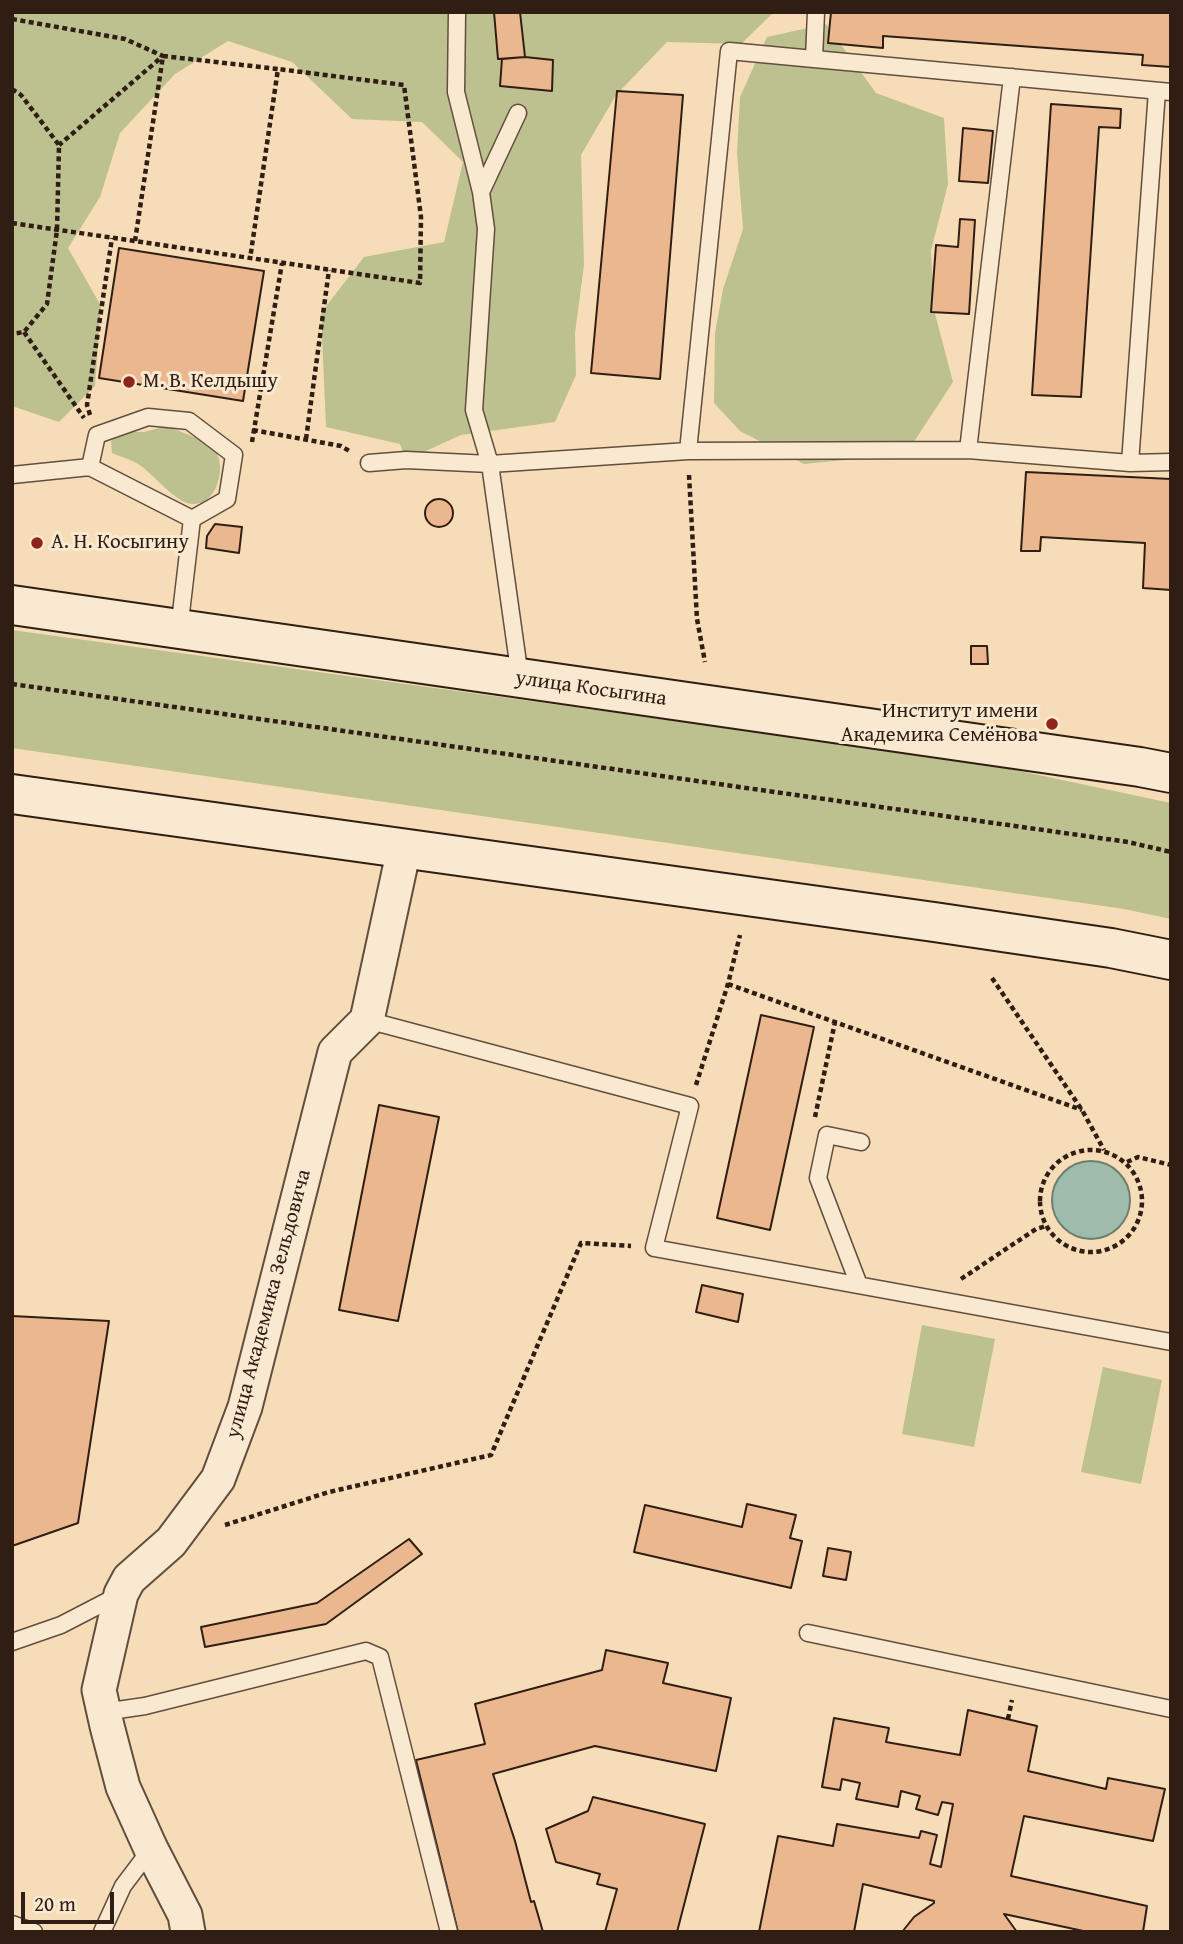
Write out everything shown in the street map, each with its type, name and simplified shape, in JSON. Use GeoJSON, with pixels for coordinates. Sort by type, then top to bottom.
{"type":"FeatureCollection","features":[{"type":"Feature","properties":{"kind":"main road","name":"улица Косыгина"},"geometry":{"type":"LineString","coordinates":[[12,605],[1171,773]]}},
{"type":"Feature","properties":{"kind":"main road"},"geometry":{"type":"LineString","coordinates":[[12,794],[934,922],[1111,948],[1171,960]]}},
{"type":"Feature","properties":{"kind":"street"},"geometry":{"type":"LineString","coordinates":[[367,1020],[404,849]]}},
{"type":"Feature","properties":{"kind":"street","name":"улица Академика Зельдовича"},"geometry":{"type":"LineString","coordinates":[[188,1932],[185,1915],[151,1849],[124,1787],[99,1690],[121,1594],[129,1579],[171,1542],[218,1479],[245,1407],[335,1052],[367,1020]]}},
{"type":"Feature","properties":{"kind":"lane"},"geometry":{"type":"LineString","coordinates":[[457,12],[456,92],[481,192],[486,229],[474,410],[490,464],[521,680]]}},
{"type":"Feature","properties":{"kind":"lane"},"geometry":{"type":"LineString","coordinates":[[814,59],[816,12]]}},
{"type":"Feature","properties":{"kind":"lane"},"geometry":{"type":"LineString","coordinates":[[688,451],[729,51],[1164,92],[1130,463]]}},
{"type":"Feature","properties":{"kind":"lane"},"geometry":{"type":"LineString","coordinates":[[968,450],[1012,77]]}},
{"type":"Feature","properties":{"kind":"lane"},"geometry":{"type":"LineString","coordinates":[[481,192],[518,113]]}},
{"type":"Feature","properties":{"kind":"lane"},"geometry":{"type":"LineString","coordinates":[[90,467],[97,435],[148,416],[189,421],[234,454],[228,499],[192,519]]}},
{"type":"Feature","properties":{"kind":"lane"},"geometry":{"type":"LineString","coordinates":[[369,463],[406,460],[490,464],[688,451],[968,450],[1130,463],[1171,461]]}},
{"type":"Feature","properties":{"kind":"lane"},"geometry":{"type":"LineString","coordinates":[[12,475],[90,467],[192,519]]}},
{"type":"Feature","properties":{"kind":"lane"},"geometry":{"type":"LineString","coordinates":[[179,630],[192,519]]}},
{"type":"Feature","properties":{"kind":"lane"},"geometry":{"type":"LineString","coordinates":[[367,1020],[690,1105],[653,1255],[859,1285],[1171,1342]]}},
{"type":"Feature","properties":{"kind":"lane"},"geometry":{"type":"LineString","coordinates":[[859,1285],[818,1178],[827,1135],[861,1142]]}},
{"type":"Feature","properties":{"kind":"lane"},"geometry":{"type":"LineString","coordinates":[[12,1643],[61,1625],[121,1594]]}},
{"type":"Feature","properties":{"kind":"lane"},"geometry":{"type":"LineString","coordinates":[[808,1633],[1171,1709]]}},
{"type":"Feature","properties":{"kind":"lane"},"geometry":{"type":"LineString","coordinates":[[104,1712],[145,1706],[366,1651],[380,1657],[449,1932]]}},
{"type":"Feature","properties":{"kind":"lane"},"geometry":{"type":"LineString","coordinates":[[102,1932],[123,1886],[151,1849]]}},
{"type":"Feature","properties":{"kind":"lane"},"geometry":{"type":"LineString","coordinates":[[12,1924],[34,1932]]}},
{"type":"Feature","properties":{"kind":"path"},"geometry":{"type":"LineString","coordinates":[[12,19],[125,39],[163,56],[404,85],[421,217],[420,283],[12,223]]}},
{"type":"Feature","properties":{"kind":"path"},"geometry":{"type":"LineString","coordinates":[[59,145],[163,56]]}},
{"type":"Feature","properties":{"kind":"path"},"geometry":{"type":"LineString","coordinates":[[135,241],[163,56]]}},
{"type":"Feature","properties":{"kind":"path"},"geometry":{"type":"LineString","coordinates":[[250,259],[278,69]]}},
{"type":"Feature","properties":{"kind":"path"},"geometry":{"type":"LineString","coordinates":[[12,89],[21,95],[59,145],[57,230],[47,304],[24,332],[12,334]]}},
{"type":"Feature","properties":{"kind":"path"},"geometry":{"type":"LineString","coordinates":[[97,435],[87,405],[112,238]]}},
{"type":"Feature","properties":{"kind":"path"},"geometry":{"type":"LineString","coordinates":[[252,447],[282,263]]}},
{"type":"Feature","properties":{"kind":"path"},"geometry":{"type":"LineString","coordinates":[[306,439],[328,270]]}},
{"type":"Feature","properties":{"kind":"path"},"geometry":{"type":"LineString","coordinates":[[24,332],[97,435]]}},
{"type":"Feature","properties":{"kind":"path"},"geometry":{"type":"LineString","coordinates":[[253,430],[341,446],[369,463]]}},
{"type":"Feature","properties":{"kind":"path"},"geometry":{"type":"LineString","coordinates":[[688,451],[697,619],[705,662]]}},
{"type":"Feature","properties":{"kind":"path"},"geometry":{"type":"LineString","coordinates":[[12,684],[1128,842],[1171,852]]}},
{"type":"Feature","properties":{"kind":"path"},"geometry":{"type":"LineString","coordinates":[[690,1105],[728,984],[740,935]]}},
{"type":"Feature","properties":{"kind":"path"},"geometry":{"type":"LineString","coordinates":[[992,978],[1082,1110],[1104,1151]]}},
{"type":"Feature","properties":{"kind":"path"},"geometry":{"type":"LineString","coordinates":[[728,984],[1082,1110]]}},
{"type":"Feature","properties":{"kind":"path"},"geometry":{"type":"LineString","coordinates":[[827,1135],[827,1123],[814,1116],[835,1022]]}},
{"type":"Feature","properties":{"kind":"path"},"geometry":{"type":"LineString","coordinates":[[1080,1150],[1104,1151],[1127,1162],[1141,1184],[1143,1209],[1133,1232],[1113,1248],[1088,1252],[1064,1244],[1046,1226],[1040,1203],[1044,1179],[1059,1160],[1080,1150]]}},
{"type":"Feature","properties":{"kind":"path"},"geometry":{"type":"LineString","coordinates":[[1127,1162],[1138,1157],[1171,1165]]}},
{"type":"Feature","properties":{"kind":"path"},"geometry":{"type":"LineString","coordinates":[[933,1298],[1036,1229],[1046,1226]]}},
{"type":"Feature","properties":{"kind":"path"},"geometry":{"type":"LineString","coordinates":[[223,1525],[328,1492],[491,1455],[581,1243],[653,1255]]}},
{"type":"Feature","properties":{"kind":"green space"},"geometry":{"type":"Polygon","coordinates":[[[12,12],[774,12],[741,44],[667,42],[616,95],[581,155],[584,265],[575,333],[576,375],[555,422],[461,435],[406,460],[400,444],[326,427],[321,313],[364,257],[444,242],[463,162],[422,122],[352,119],[292,62],[228,41],[175,74],[120,133],[100,197],[68,248],[101,306],[95,386],[59,422],[12,406],[12,12]]]}},
{"type":"Feature","properties":{"kind":"green space"},"geometry":{"type":"Polygon","coordinates":[[[826,24],[876,93],[944,118],[948,184],[931,251],[934,310],[953,382],[906,454],[804,464],[740,431],[714,403],[715,333],[723,289],[743,229],[737,153],[740,97],[767,37],[826,24]]]}},
{"type":"Feature","properties":{"kind":"green space"},"geometry":{"type":"Polygon","coordinates":[[[167,426],[200,440],[215,450],[219,458],[219,477],[212,495],[205,501],[197,504],[182,501],[141,466],[112,453],[111,441],[124,431],[144,432],[167,426]]]}},
{"type":"Feature","properties":{"kind":"green space"},"geometry":{"type":"Polygon","coordinates":[[[12,630],[982,763],[1171,803],[1171,919],[1124,909],[12,748],[12,630]]]}},
{"type":"Feature","properties":{"kind":"green space"},"geometry":{"type":"Polygon","coordinates":[[[922,1325],[995,1339],[974,1447],[902,1434],[922,1325]]]}},
{"type":"Feature","properties":{"kind":"green space"},"geometry":{"type":"Polygon","coordinates":[[[1103,1367],[1162,1380],[1141,1484],[1081,1472],[1103,1367]]]}},
{"type":"Feature","properties":{"kind":"shaded area"},"geometry":{"type":"Polygon","coordinates":[[[1091,1161],[1106,1164],[1118,1173],[1127,1185],[1130,1200],[1127,1215],[1118,1227],[1106,1236],[1091,1239],[1076,1236],[1064,1227],[1055,1215],[1052,1200],[1055,1185],[1064,1173],[1076,1164],[1091,1161]]]}},
{"type":"Feature","properties":{"kind":"building"},"geometry":{"type":"Polygon","coordinates":[[[494,12],[520,12],[525,57],[498,59],[494,12]]]}},
{"type":"Feature","properties":{"kind":"building"},"geometry":{"type":"Polygon","coordinates":[[[831,12],[1171,12],[1171,67],[1142,65],[1143,55],[883,36],[883,48],[828,43],[831,12]]]}},
{"type":"Feature","properties":{"kind":"building"},"geometry":{"type":"Polygon","coordinates":[[[525,57],[553,60],[552,91],[500,86],[502,59],[525,57]]]}},
{"type":"Feature","properties":{"kind":"building"},"geometry":{"type":"Polygon","coordinates":[[[617,91],[683,95],[660,379],[591,373],[617,91]]]}},
{"type":"Feature","properties":{"kind":"building"},"geometry":{"type":"Polygon","coordinates":[[[1051,104],[1121,109],[1120,128],[1099,127],[1081,397],[1032,395],[1051,104]]]}},
{"type":"Feature","properties":{"kind":"building"},"geometry":{"type":"Polygon","coordinates":[[[963,128],[993,131],[988,183],[959,181],[963,128]]]}},
{"type":"Feature","properties":{"kind":"building"},"geometry":{"type":"Polygon","coordinates":[[[960,219],[975,220],[969,314],[931,312],[936,245],[958,247],[960,219]]]}},
{"type":"Feature","properties":{"kind":"building"},"geometry":{"type":"Polygon","coordinates":[[[119,248],[264,271],[243,401],[99,378],[119,248]]]}},
{"type":"Feature","properties":{"kind":"building"},"geometry":{"type":"Polygon","coordinates":[[[1026,472],[1171,479],[1171,590],[1143,588],[1145,543],[1041,537],[1040,551],[1021,551],[1026,472]]]}},
{"type":"Feature","properties":{"kind":"building"},"geometry":{"type":"Polygon","coordinates":[[[439,499],[449,503],[453,513],[449,523],[439,527],[429,523],[425,513],[429,503],[439,499]]]}},
{"type":"Feature","properties":{"kind":"building"},"geometry":{"type":"Polygon","coordinates":[[[215,524],[242,527],[239,553],[206,548],[207,536],[215,524]]]}},
{"type":"Feature","properties":{"kind":"building"},"geometry":{"type":"Polygon","coordinates":[[[971,646],[987,646],[988,664],[971,664],[971,646]]]}},
{"type":"Feature","properties":{"kind":"building"},"geometry":{"type":"Polygon","coordinates":[[[761,1015],[814,1027],[770,1230],[717,1218],[761,1015]]]}},
{"type":"Feature","properties":{"kind":"building"},"geometry":{"type":"Polygon","coordinates":[[[379,1105],[439,1117],[398,1321],[339,1310],[379,1105]]]}},
{"type":"Feature","properties":{"kind":"building"},"geometry":{"type":"Polygon","coordinates":[[[702,1285],[743,1294],[738,1322],[696,1312],[702,1285]]]}},
{"type":"Feature","properties":{"kind":"building"},"geometry":{"type":"Polygon","coordinates":[[[12,1316],[109,1321],[78,1523],[12,1546],[12,1316]]]}},
{"type":"Feature","properties":{"kind":"building"},"geometry":{"type":"Polygon","coordinates":[[[747,1504],[796,1515],[790,1538],[802,1541],[791,1588],[634,1552],[645,1505],[742,1527],[747,1504]]]}},
{"type":"Feature","properties":{"kind":"building"},"geometry":{"type":"Polygon","coordinates":[[[409,1539],[422,1554],[326,1624],[205,1647],[201,1627],[317,1603],[409,1539]]]}},
{"type":"Feature","properties":{"kind":"building"},"geometry":{"type":"Polygon","coordinates":[[[828,1548],[851,1552],[846,1580],[823,1576],[828,1548]]]}},
{"type":"Feature","properties":{"kind":"building"},"geometry":{"type":"Polygon","coordinates":[[[606,1650],[668,1663],[663,1683],[731,1698],[716,1771],[595,1746],[493,1774],[531,1902],[534,1901],[543,1932],[458,1932],[416,1760],[485,1744],[475,1704],[602,1670],[606,1650]]]}},
{"type":"Feature","properties":{"kind":"building"},"geometry":{"type":"Polygon","coordinates":[[[968,1710],[1037,1726],[1028,1771],[1106,1789],[1108,1778],[1165,1789],[1153,1841],[1024,1816],[1011,1876],[1147,1906],[1143,1932],[1088,1932],[1004,1914],[1017,1932],[902,1932],[914,1917],[934,1901],[863,1884],[854,1932],[759,1932],[778,1836],[833,1846],[837,1824],[919,1838],[921,1831],[937,1835],[930,1864],[941,1867],[953,1804],[942,1802],[938,1815],[916,1809],[920,1796],[901,1791],[898,1807],[856,1799],[860,1783],[842,1779],[840,1790],[822,1787],[834,1718],[889,1728],[886,1742],[960,1755],[968,1710]]]}},
{"type":"Feature","properties":{"kind":"building"},"geometry":{"type":"Polygon","coordinates":[[[593,1797],[705,1824],[677,1932],[605,1932],[617,1889],[597,1884],[600,1874],[556,1862],[546,1829],[588,1811],[593,1797]]]}},
{"type":"Feature","properties":{"kind":"place","name":"М. В. Келдышу"},"geometry":{"type":"Point","coordinates":[129,382]}},
{"type":"Feature","properties":{"kind":"place","name":"А. Н. Косыгину"},"geometry":{"type":"Point","coordinates":[37,543]}},
{"type":"Feature","properties":{"kind":"place","name":"Институт имени Академика Семёнова"},"geometry":{"type":"Point","coordinates":[1052,724]}}]}
